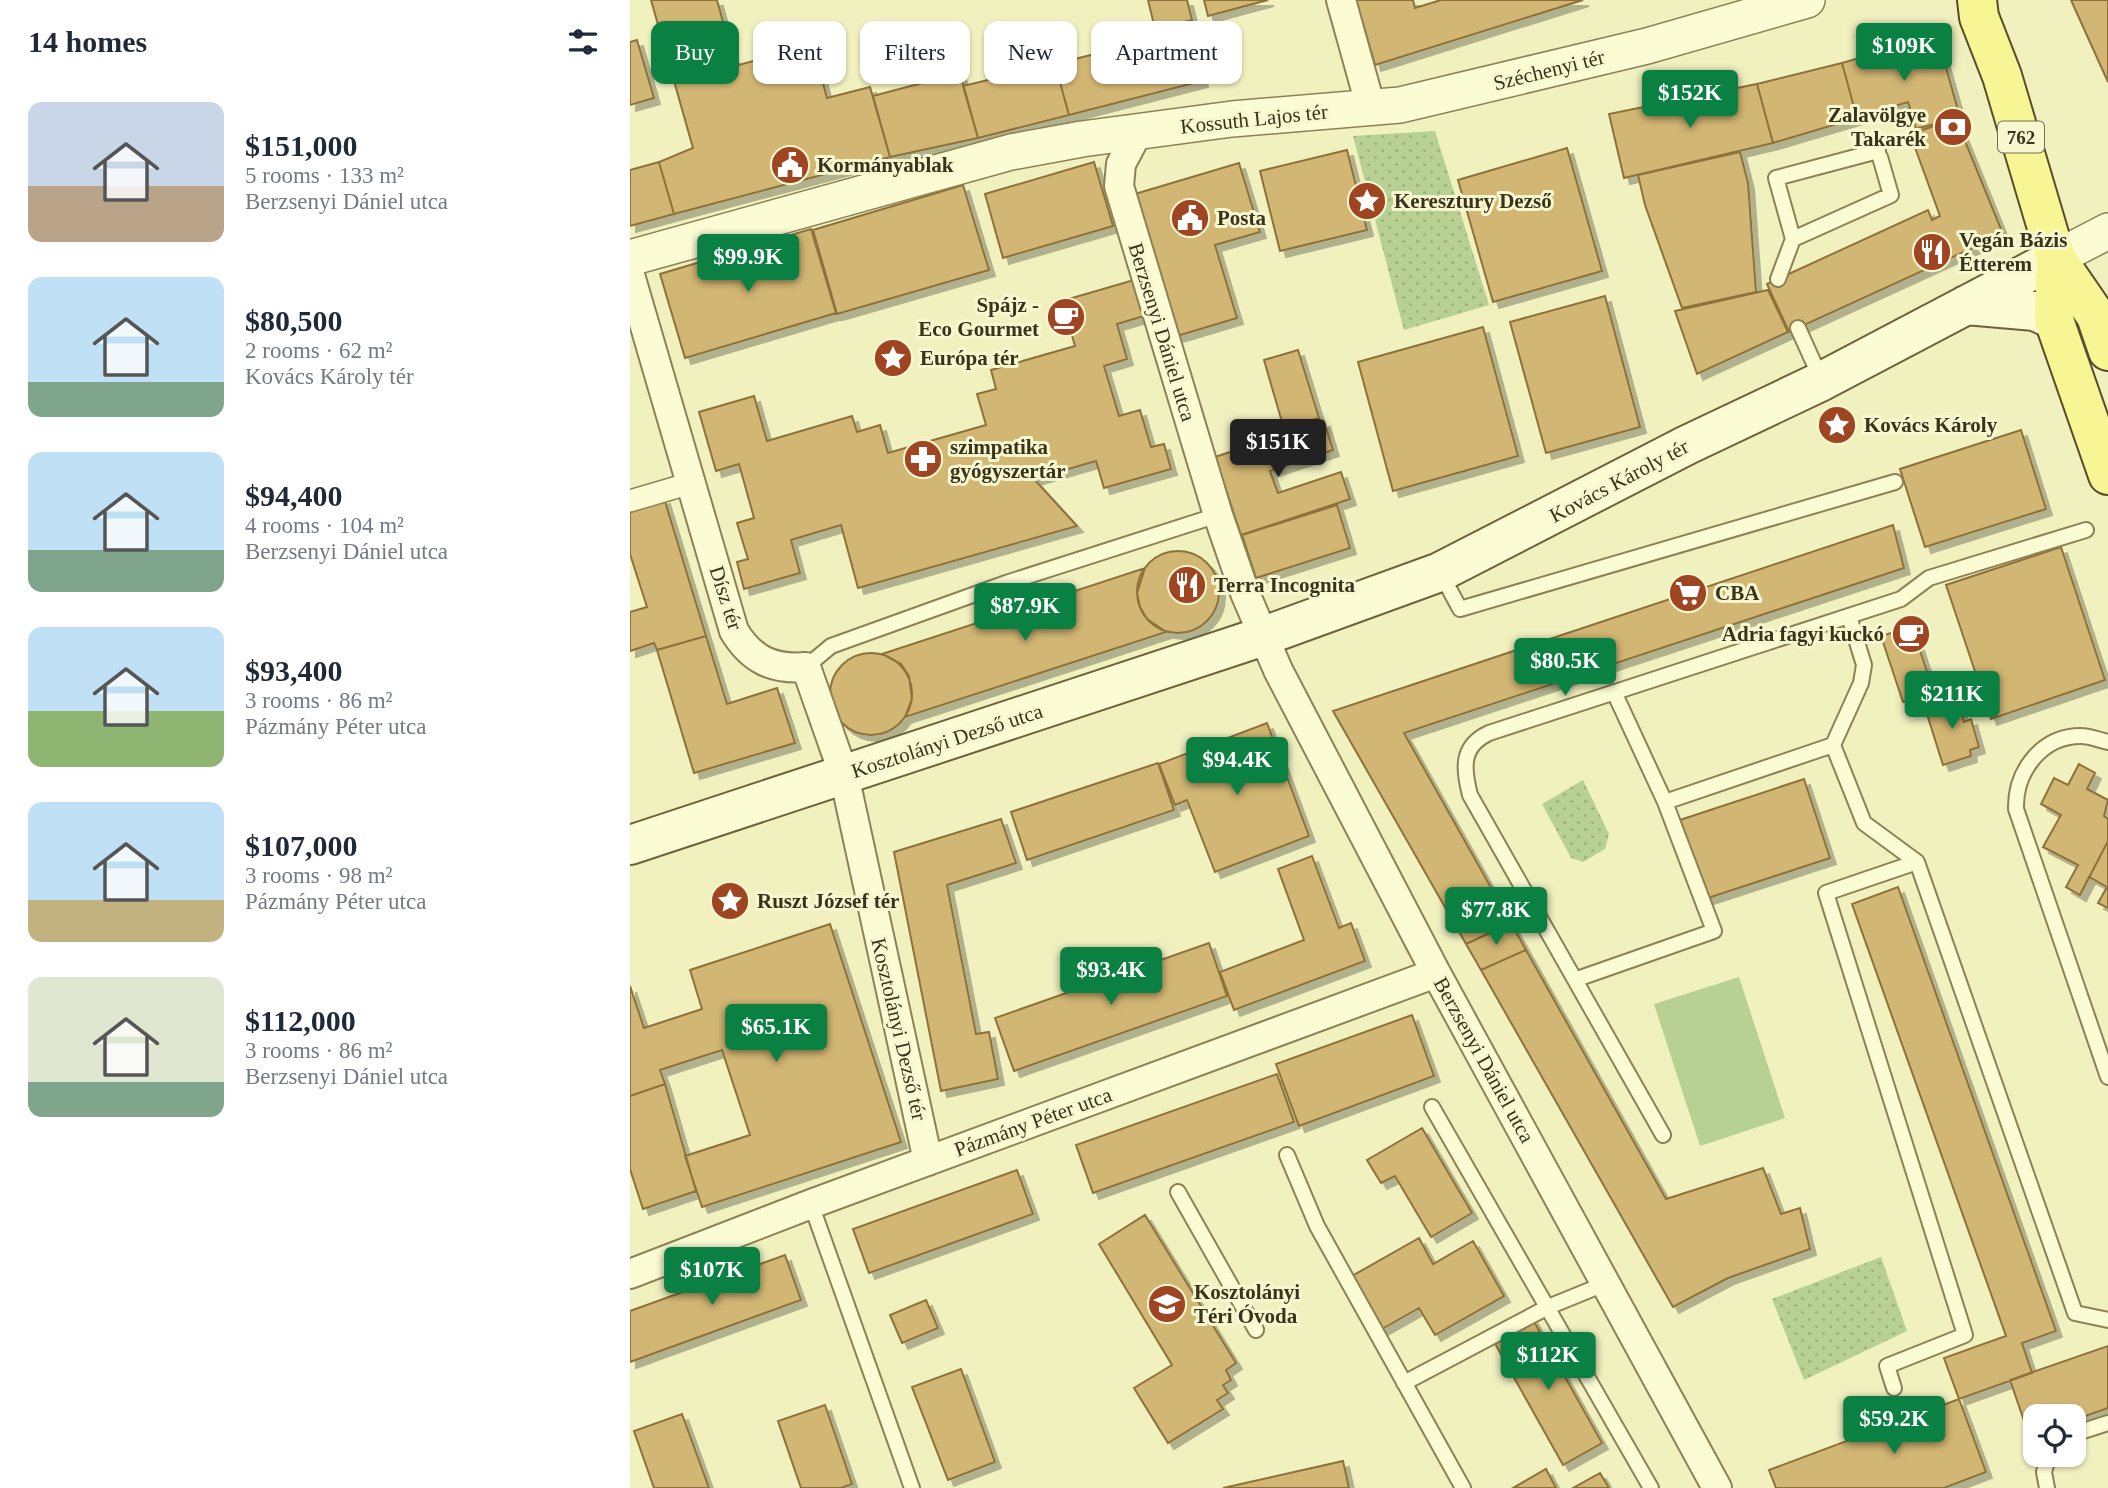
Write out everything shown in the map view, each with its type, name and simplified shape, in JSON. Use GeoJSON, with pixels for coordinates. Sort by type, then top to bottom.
{"type":"FeatureCollection","features":[{"type":"Feature","properties":{"kind":"main road","name":"762"},"geometry":{"type":"LineString","coordinates":[[1973,6],[2002,76],[2056,258],[2096,316],[2108,351]]}},
{"type":"Feature","properties":{"kind":"main road","name":"762"},"geometry":{"type":"LineString","coordinates":[[2056,258],[2054,320],[2108,475]]}},
{"type":"Feature","properties":{"kind":"main road","name":"Kovács Károly tér"},"geometry":{"type":"LineString","coordinates":[[1264,636],[1440,572],[1687,445],[1822,381],[2056,258]]}},
{"type":"Feature","properties":{"kind":"main road"},"geometry":{"type":"LineString","coordinates":[[1966,305],[2035,312],[2054,320]]}},
{"type":"Feature","properties":{"kind":"main road","name":"Kosztolányi Dezső utca"},"geometry":{"type":"LineString","coordinates":[[630,845],[1264,636]]}},
{"type":"Feature","properties":{"kind":"street"},"geometry":{"type":"LineString","coordinates":[[1341,0],[1371,108]]}},
{"type":"Feature","properties":{"kind":"street","name":"Széchenyi tér"},"geometry":{"type":"LineString","coordinates":[[1371,108],[1400,105],[1536,74],[1647,46],[1807,0]]}},
{"type":"Feature","properties":{"kind":"street","name":"Kossuth Lajos tér"},"geometry":{"type":"LineString","coordinates":[[630,258],[1012,152],[1232,119],[1371,108]]}},
{"type":"Feature","properties":{"kind":"street","name":"Berzsenyi Dániel utca"},"geometry":{"type":"LineString","coordinates":[[1138,132],[1121,163],[1119,186],[1218,514],[1245,593],[1278,670],[1436,973],[1712,1477],[1724,1488]]}},
{"type":"Feature","properties":{"kind":"street"},"geometry":{"type":"LineString","coordinates":[[2056,258],[2108,231]]}},
{"type":"Feature","properties":{"kind":"street","name":"Dísz tér"},"geometry":{"type":"LineString","coordinates":[[630,275],[734,631],[749,652],[766,664],[791,668],[806,667]]}},
{"type":"Feature","properties":{"kind":"street"},"geometry":{"type":"LineString","coordinates":[[630,501],[691,483]]}},
{"type":"Feature","properties":{"kind":"street","name":"Kosztolányi Dezső tér"},"geometry":{"type":"LineString","coordinates":[[806,667],[844,775],[928,1161]]}},
{"type":"Feature","properties":{"kind":"street","name":"Pázmány Péter utca"},"geometry":{"type":"LineString","coordinates":[[630,1275],[810,1204],[1436,973]]}},
{"type":"Feature","properties":{"kind":"lane"},"geometry":{"type":"LineString","coordinates":[[1778,279],[1793,239],[1776,178],[1879,154],[1892,195],[1793,239]]}},
{"type":"Feature","properties":{"kind":"lane"},"geometry":{"type":"LineString","coordinates":[[1798,328],[1822,381]]}},
{"type":"Feature","properties":{"kind":"lane"},"geometry":{"type":"LineString","coordinates":[[1440,572],[1460,609],[1895,482]]}},
{"type":"Feature","properties":{"kind":"lane"},"geometry":{"type":"LineString","coordinates":[[806,667],[831,646],[1006,583],[1218,514]]}},
{"type":"Feature","properties":{"kind":"lane"},"geometry":{"type":"LineString","coordinates":[[1663,1135],[1577,979],[1470,795],[1465,762],[1468,750],[1477,738],[1900,599],[1929,578],[2086,530]]}},
{"type":"Feature","properties":{"kind":"lane"},"geometry":{"type":"LineString","coordinates":[[1849,616],[1864,665],[1861,683],[1833,745],[1864,823],[1917,862],[2075,1313],[2108,1320]]}},
{"type":"Feature","properties":{"kind":"lane"},"geometry":{"type":"LineString","coordinates":[[1577,979],[1714,931],[1665,802],[1614,692]]}},
{"type":"Feature","properties":{"kind":"lane"},"geometry":{"type":"LineString","coordinates":[[2108,741],[2082,736],[2052,743],[2032,759],[2015,791],[2016,809],[2108,1077]]}},
{"type":"Feature","properties":{"kind":"lane"},"geometry":{"type":"LineString","coordinates":[[1665,802],[1833,745]]}},
{"type":"Feature","properties":{"kind":"lane"},"geometry":{"type":"LineString","coordinates":[[1894,1388],[1886,1366],[1965,1335],[1826,893],[1917,862]]}},
{"type":"Feature","properties":{"kind":"lane"},"geometry":{"type":"LineString","coordinates":[[1432,1107],[1651,1488]]}},
{"type":"Feature","properties":{"kind":"lane"},"geometry":{"type":"LineString","coordinates":[[1287,1155],[1317,1226],[1463,1488]]}},
{"type":"Feature","properties":{"kind":"lane"},"geometry":{"type":"LineString","coordinates":[[1178,1192],[1256,1329]]}},
{"type":"Feature","properties":{"kind":"lane"},"geometry":{"type":"LineString","coordinates":[[810,1204],[912,1488]]}},
{"type":"Feature","properties":{"kind":"lane"},"geometry":{"type":"LineString","coordinates":[[1404,1383],[1548,1307],[1607,1283]]}},
{"type":"Feature","properties":{"kind":"lane"},"geometry":{"type":"LineString","coordinates":[[2086,1430],[2108,1423]]}},
{"type":"Feature","properties":{"kind":"lane"},"geometry":{"type":"LineString","coordinates":[[2045,1467],[2048,1488]]}},
{"type":"Feature","properties":{"kind":"green space"},"geometry":{"type":"Polygon","coordinates":[[[1435,131],[1489,305],[1404,330],[1353,136],[1435,131]]]}},
{"type":"Feature","properties":{"kind":"green space"},"geometry":{"type":"Polygon","coordinates":[[[1583,780],[1609,834],[1605,849],[1583,862],[1571,858],[1542,804],[1583,780]]]}},
{"type":"Feature","properties":{"kind":"green space"},"geometry":{"type":"Polygon","coordinates":[[[1739,977],[1785,1118],[1700,1146],[1654,1004],[1739,977]]]}},
{"type":"Feature","properties":{"kind":"green space"},"geometry":{"type":"Polygon","coordinates":[[[1881,1257],[1907,1331],[1804,1380],[1772,1299],[1881,1257]]]}},
{"type":"Feature","properties":{"kind":"building"},"geometry":{"type":"Polygon","coordinates":[[[651,0],[717,0],[723,21],[657,21],[651,0]]]}},
{"type":"Feature","properties":{"kind":"building"},"geometry":{"type":"Polygon","coordinates":[[[1148,0],[1187,0],[1192,20],[1153,21],[1148,0]]]}},
{"type":"Feature","properties":{"kind":"building"},"geometry":{"type":"Polygon","coordinates":[[[1204,0],[1268,0],[1208,16],[1204,0]]]}},
{"type":"Feature","properties":{"kind":"building"},"geometry":{"type":"Polygon","coordinates":[[[1356,0],[1413,0],[1415,8],[1441,0],[1583,0],[1375,65],[1356,0]]]}},
{"type":"Feature","properties":{"kind":"building"},"geometry":{"type":"Polygon","coordinates":[[[2071,0],[2108,0],[2108,82],[2075,9],[2071,0]]]}},
{"type":"Feature","properties":{"kind":"building"},"geometry":{"type":"Polygon","coordinates":[[[1937,36],[1960,117],[1916,129],[1908,102],[1857,118],[1842,63],[1937,36]]]}},
{"type":"Feature","properties":{"kind":"building"},"geometry":{"type":"Polygon","coordinates":[[[637,40],[654,98],[630,105],[630,42],[637,40]]]}},
{"type":"Feature","properties":{"kind":"building"},"geometry":{"type":"Polygon","coordinates":[[[1091,55],[1091,84],[1190,84],[1069,115],[1060,84],[1077,84],[1077,58],[1091,55]]]}},
{"type":"Feature","properties":{"kind":"building"},"geometry":{"type":"Polygon","coordinates":[[[753,61],[753,84],[823,84],[827,98],[870,87],[890,157],[674,214],[659,162],[693,148],[675,84],[739,84],[739,65],[753,61]]]}},
{"type":"Feature","properties":{"kind":"building"},"geometry":{"type":"Polygon","coordinates":[[[1842,63],[1857,118],[1773,143],[1757,84],[1842,63]]]}},
{"type":"Feature","properties":{"kind":"building"},"geometry":{"type":"Polygon","coordinates":[[[984,81],[984,84],[1060,84],[1069,115],[978,138],[963,86],[984,81]]]}},
{"type":"Feature","properties":{"kind":"building"},"geometry":{"type":"Polygon","coordinates":[[[918,84],[963,84],[978,138],[890,157],[873,96],[918,84]]]}},
{"type":"Feature","properties":{"kind":"building"},"geometry":{"type":"Polygon","coordinates":[[[1757,84],[1773,143],[1624,178],[1609,114],[1757,84]]]}},
{"type":"Feature","properties":{"kind":"building"},"geometry":{"type":"Polygon","coordinates":[[[1956,119],[2003,234],[1789,332],[1767,284],[1928,210],[1932,220],[1940,216],[1910,134],[1956,119]]]}},
{"type":"Feature","properties":{"kind":"building"},"geometry":{"type":"Polygon","coordinates":[[[1567,148],[1602,271],[1493,302],[1458,180],[1567,148]]]}},
{"type":"Feature","properties":{"kind":"building"},"geometry":{"type":"Polygon","coordinates":[[[1347,150],[1367,230],[1280,251],[1260,171],[1347,150]]]}},
{"type":"Feature","properties":{"kind":"building"},"geometry":{"type":"Polygon","coordinates":[[[1740,152],[1748,183],[1756,292],[1682,308],[1645,205],[1638,175],[1740,152]]]}},
{"type":"Feature","properties":{"kind":"building"},"geometry":{"type":"Polygon","coordinates":[[[659,162],[674,214],[630,226],[630,170],[659,162]]]}},
{"type":"Feature","properties":{"kind":"building"},"geometry":{"type":"Polygon","coordinates":[[[1094,162],[1113,226],[1003,258],[985,194],[1094,162]]]}},
{"type":"Feature","properties":{"kind":"building"},"geometry":{"type":"Polygon","coordinates":[[[1239,163],[1260,232],[1215,245],[1237,318],[1177,336],[1135,194],[1239,163]]]}},
{"type":"Feature","properties":{"kind":"building"},"geometry":{"type":"Polygon","coordinates":[[[963,185],[989,270],[837,314],[813,230],[963,185]]]}},
{"type":"Feature","properties":{"kind":"building"},"geometry":{"type":"Polygon","coordinates":[[[811,229],[836,313],[685,358],[660,274],[811,229]]]}},
{"type":"Feature","properties":{"kind":"building"},"geometry":{"type":"Polygon","coordinates":[[[1134,280],[1144,316],[1117,324],[1127,359],[1104,366],[1119,416],[1140,410],[1151,447],[1164,444],[1171,469],[1104,488],[1096,461],[1034,479],[1077,526],[858,588],[841,525],[791,540],[800,573],[744,589],[737,562],[748,559],[737,523],[754,518],[739,464],[716,471],[699,412],[754,396],[767,441],[852,416],[857,432],[880,425],[888,453],[986,425],[977,394],[996,389],[991,370],[1075,346],[1062,301],[1134,280]]]}},
{"type":"Feature","properties":{"kind":"building"},"geometry":{"type":"Polygon","coordinates":[[[1768,290],[1788,332],[1697,374],[1675,311],[1768,290]]]}},
{"type":"Feature","properties":{"kind":"building"},"geometry":{"type":"Polygon","coordinates":[[[1605,296],[1640,427],[1546,453],[1510,322],[1605,296]]]}},
{"type":"Feature","properties":{"kind":"building"},"geometry":{"type":"Polygon","coordinates":[[[1483,327],[1518,456],[1393,491],[1358,362],[1483,327]]]}},
{"type":"Feature","properties":{"kind":"building"},"geometry":{"type":"Polygon","coordinates":[[[1298,350],[1319,418],[1284,429],[1264,360],[1298,350]]]}},
{"type":"Feature","properties":{"kind":"building"},"geometry":{"type":"Polygon","coordinates":[[[1324,421],[1333,450],[1270,471],[1278,493],[1341,472],[1350,499],[1241,535],[1215,457],[1324,421]]]}},
{"type":"Feature","properties":{"kind":"building"},"geometry":{"type":"Polygon","coordinates":[[[2021,430],[2046,509],[1925,547],[1900,469],[2021,430]]]}},
{"type":"Feature","properties":{"kind":"building"},"geometry":{"type":"Polygon","coordinates":[[[664,498],[706,636],[657,650],[654,643],[630,651],[630,612],[647,607],[630,554],[630,508],[664,498]]]}},
{"type":"Feature","properties":{"kind":"building"},"geometry":{"type":"Polygon","coordinates":[[[1337,505],[1350,548],[1256,578],[1242,535],[1337,505]]]}},
{"type":"Feature","properties":{"kind":"building"},"geometry":{"type":"Polygon","coordinates":[[[1893,525],[1904,568],[1404,733],[1511,923],[1466,944],[1333,711],[1893,525]]]}},
{"type":"Feature","properties":{"kind":"building"},"geometry":{"type":"Polygon","coordinates":[[[2061,547],[2105,680],[1991,719],[1946,585],[2061,547]]]}},
{"type":"Feature","properties":{"kind":"building"},"geometry":{"type":"Polygon","coordinates":[[[1178,551],[1194,554],[1207,563],[1216,576],[1219,592],[1216,608],[1207,621],[1194,630],[1178,633],[1162,630],[1149,621],[1140,608],[1137,592],[1140,576],[1149,563],[1162,554],[1178,551]]]}},
{"type":"Feature","properties":{"kind":"building"},"geometry":{"type":"Polygon","coordinates":[[[1145,568],[1137,593],[1140,607],[1147,619],[1166,632],[905,717],[912,699],[909,676],[901,664],[882,654],[1145,568]]]}},
{"type":"Feature","properties":{"kind":"building"},"geometry":{"type":"Polygon","coordinates":[[[1912,627],[1934,692],[1903,702],[1881,636],[1912,627]]]}},
{"type":"Feature","properties":{"kind":"building"},"geometry":{"type":"Polygon","coordinates":[[[706,636],[727,704],[777,688],[795,743],[694,773],[657,650],[706,636]]]}},
{"type":"Feature","properties":{"kind":"building"},"geometry":{"type":"Polygon","coordinates":[[[871,653],[887,656],[900,665],[909,678],[912,694],[909,710],[900,723],[887,732],[871,735],[855,732],[842,723],[833,710],[830,694],[833,678],[842,665],[855,656],[871,653]]]}},
{"type":"Feature","properties":{"kind":"building"},"geometry":{"type":"Polygon","coordinates":[[[1957,698],[1964,722],[1971,719],[1979,747],[1970,750],[1971,756],[1943,765],[1925,708],[1957,698]]]}},
{"type":"Feature","properties":{"kind":"building"},"geometry":{"type":"Polygon","coordinates":[[[1267,723],[1309,836],[1215,872],[1187,800],[1175,805],[1159,764],[1267,723]]]}},
{"type":"Feature","properties":{"kind":"building"},"geometry":{"type":"Polygon","coordinates":[[[1158,763],[1174,810],[1027,860],[1011,812],[1158,763]]]}},
{"type":"Feature","properties":{"kind":"building"},"geometry":{"type":"Polygon","coordinates":[[[2079,764],[2095,773],[2087,789],[2108,800],[2104,816],[2108,819],[2108,908],[2098,903],[2107,887],[2089,877],[2080,895],[2066,887],[2078,865],[2043,847],[2061,815],[2041,804],[2054,778],[2068,785],[2079,764]]]}},
{"type":"Feature","properties":{"kind":"building"},"geometry":{"type":"Polygon","coordinates":[[[2079,764],[2095,773],[2087,789],[2108,800],[2104,816],[2108,819],[2108,841],[2080,895],[2066,887],[2078,865],[2043,847],[2061,815],[2041,804],[2054,778],[2068,785],[2079,764]]]}},
{"type":"Feature","properties":{"kind":"building"},"geometry":{"type":"Polygon","coordinates":[[[1804,779],[1830,858],[1705,899],[1680,820],[1804,779]]]}},
{"type":"Feature","properties":{"kind":"building"},"geometry":{"type":"Polygon","coordinates":[[[1001,819],[1016,863],[947,885],[976,1034],[989,1032],[998,1079],[941,1091],[894,852],[1001,819]]]}},
{"type":"Feature","properties":{"kind":"building"},"geometry":{"type":"Polygon","coordinates":[[[1312,856],[1339,928],[1351,923],[1365,961],[1234,1010],[1220,972],[1304,940],[1278,869],[1312,856]]]}},
{"type":"Feature","properties":{"kind":"building"},"geometry":{"type":"Polygon","coordinates":[[[1898,887],[2056,1331],[2022,1343],[2032,1373],[1959,1399],[1944,1358],[2006,1336],[1852,904],[1898,887]]]}},
{"type":"Feature","properties":{"kind":"building"},"geometry":{"type":"Polygon","coordinates":[[[1511,923],[1526,950],[1481,970],[1466,944],[1511,923]]]}},
{"type":"Feature","properties":{"kind":"building"},"geometry":{"type":"Polygon","coordinates":[[[830,924],[901,1142],[702,1207],[685,1156],[750,1135],[722,1050],[660,1070],[665,1084],[630,1096],[630,986],[644,1028],[702,1009],[690,970],[830,924]]]}},
{"type":"Feature","properties":{"kind":"building"},"geometry":{"type":"Polygon","coordinates":[[[1209,943],[1227,996],[1014,1071],[995,1018],[1209,943]]]}},
{"type":"Feature","properties":{"kind":"building"},"geometry":{"type":"Polygon","coordinates":[[[1526,950],[1666,1199],[1763,1168],[1781,1214],[1800,1208],[1810,1249],[1728,1278],[1673,1307],[1481,970],[1526,950]]]}},
{"type":"Feature","properties":{"kind":"building"},"geometry":{"type":"Polygon","coordinates":[[[1412,1015],[1434,1076],[1299,1126],[1276,1064],[1412,1015]]]}},
{"type":"Feature","properties":{"kind":"building"},"geometry":{"type":"Polygon","coordinates":[[[1277,1074],[1294,1122],[1093,1193],[1076,1145],[1277,1074]]]}},
{"type":"Feature","properties":{"kind":"building"},"geometry":{"type":"Polygon","coordinates":[[[665,1084],[696,1191],[643,1209],[630,1169],[630,1096],[665,1084]]]}},
{"type":"Feature","properties":{"kind":"building"},"geometry":{"type":"Polygon","coordinates":[[[1422,1128],[1472,1213],[1431,1237],[1395,1176],[1381,1183],[1367,1160],[1422,1128]]]}},
{"type":"Feature","properties":{"kind":"building"},"geometry":{"type":"Polygon","coordinates":[[[1017,1170],[1033,1214],[869,1273],[853,1229],[1017,1170]]]}},
{"type":"Feature","properties":{"kind":"building","name":"Kosztolányi Téri Óvoda"},"geometry":{"type":"Polygon","coordinates":[[[1145,1215],[1236,1363],[1226,1370],[1231,1380],[1223,1385],[1228,1393],[1217,1400],[1223,1409],[1168,1443],[1134,1388],[1172,1365],[1099,1244],[1145,1215]]]}},
{"type":"Feature","properties":{"kind":"building"},"geometry":{"type":"Polygon","coordinates":[[[1419,1238],[1433,1264],[1473,1241],[1504,1296],[1435,1335],[1419,1308],[1382,1329],[1352,1276],[1419,1238]]]}},
{"type":"Feature","properties":{"kind":"building"},"geometry":{"type":"Polygon","coordinates":[[[785,1255],[801,1300],[630,1362],[630,1311],[785,1255]]]}},
{"type":"Feature","properties":{"kind":"building"},"geometry":{"type":"Polygon","coordinates":[[[926,1300],[938,1328],[902,1343],[890,1315],[926,1300]]]}},
{"type":"Feature","properties":{"kind":"building"},"geometry":{"type":"Polygon","coordinates":[[[1532,1318],[1602,1443],[1563,1465],[1493,1340],[1532,1318]]]}},
{"type":"Feature","properties":{"kind":"building"},"geometry":{"type":"Polygon","coordinates":[[[2108,1346],[2108,1408],[2086,1416],[2086,1404],[2023,1404],[2023,1418],[2010,1380],[2108,1346]]]}},
{"type":"Feature","properties":{"kind":"building"},"geometry":{"type":"Polygon","coordinates":[[[961,1369],[995,1462],[948,1480],[912,1387],[961,1369]]]}},
{"type":"Feature","properties":{"kind":"building"},"geometry":{"type":"Polygon","coordinates":[[[1959,1399],[1986,1472],[1944,1488],[1776,1488],[1769,1470],[1959,1399]]]}},
{"type":"Feature","properties":{"kind":"building"},"geometry":{"type":"Polygon","coordinates":[[[825,1405],[852,1484],[841,1488],[801,1488],[778,1421],[825,1405]]]}},
{"type":"Feature","properties":{"kind":"building"},"geometry":{"type":"Polygon","coordinates":[[[682,1414],[709,1488],[654,1488],[634,1431],[682,1414]]]}},
{"type":"Feature","properties":{"kind":"building"},"geometry":{"type":"Polygon","coordinates":[[[1343,1461],[1349,1488],[1223,1488],[1343,1461]]]}},
{"type":"Feature","properties":{"kind":"building"},"geometry":{"type":"Polygon","coordinates":[[[1546,1469],[1556,1488],[1513,1488],[1546,1469]]]}},
{"type":"Feature","properties":{"kind":"building"},"geometry":{"type":"Polygon","coordinates":[[[1600,1473],[1609,1488],[1573,1488],[1600,1473]]]}},
{"type":"Feature","properties":{"kind":"place","name":"Zalavölgye Takarék"},"geometry":{"type":"Point","coordinates":[1953,127]}},
{"type":"Feature","properties":{"kind":"place","name":"Kormányablak"},"geometry":{"type":"Point","coordinates":[790,165]}},
{"type":"Feature","properties":{"kind":"place","name":"Keresztury Dezső"},"geometry":{"type":"Point","coordinates":[1367,201]}},
{"type":"Feature","properties":{"kind":"place","name":"Posta"},"geometry":{"type":"Point","coordinates":[1190,218]}},
{"type":"Feature","properties":{"kind":"place","name":"Vegán Bázis Étterem"},"geometry":{"type":"Point","coordinates":[1932,252]}},
{"type":"Feature","properties":{"kind":"place","name":"Spájz - Eco Gourmet"},"geometry":{"type":"Point","coordinates":[1066,317]}},
{"type":"Feature","properties":{"kind":"place","name":"Európa tér"},"geometry":{"type":"Point","coordinates":[893,358]}},
{"type":"Feature","properties":{"kind":"place","name":"Kovács Károly"},"geometry":{"type":"Point","coordinates":[1837,425]}},
{"type":"Feature","properties":{"kind":"place","name":"szimpatika gyógyszertár"},"geometry":{"type":"Point","coordinates":[923,459]}},
{"type":"Feature","properties":{"kind":"place","name":"Terra Incognita"},"geometry":{"type":"Point","coordinates":[1187,585]}},
{"type":"Feature","properties":{"kind":"place","name":"CBA"},"geometry":{"type":"Point","coordinates":[1688,593]}},
{"type":"Feature","properties":{"kind":"place","name":"Adria fagyi kuckó"},"geometry":{"type":"Point","coordinates":[1911,634]}},
{"type":"Feature","properties":{"kind":"place","name":"Ruszt József tér"},"geometry":{"type":"Point","coordinates":[730,901]}},
{"type":"Feature","properties":{"kind":"place","name":"Kosztolányi Téri Óvoda"},"geometry":{"type":"Point","coordinates":[1167,1304]}}]}
